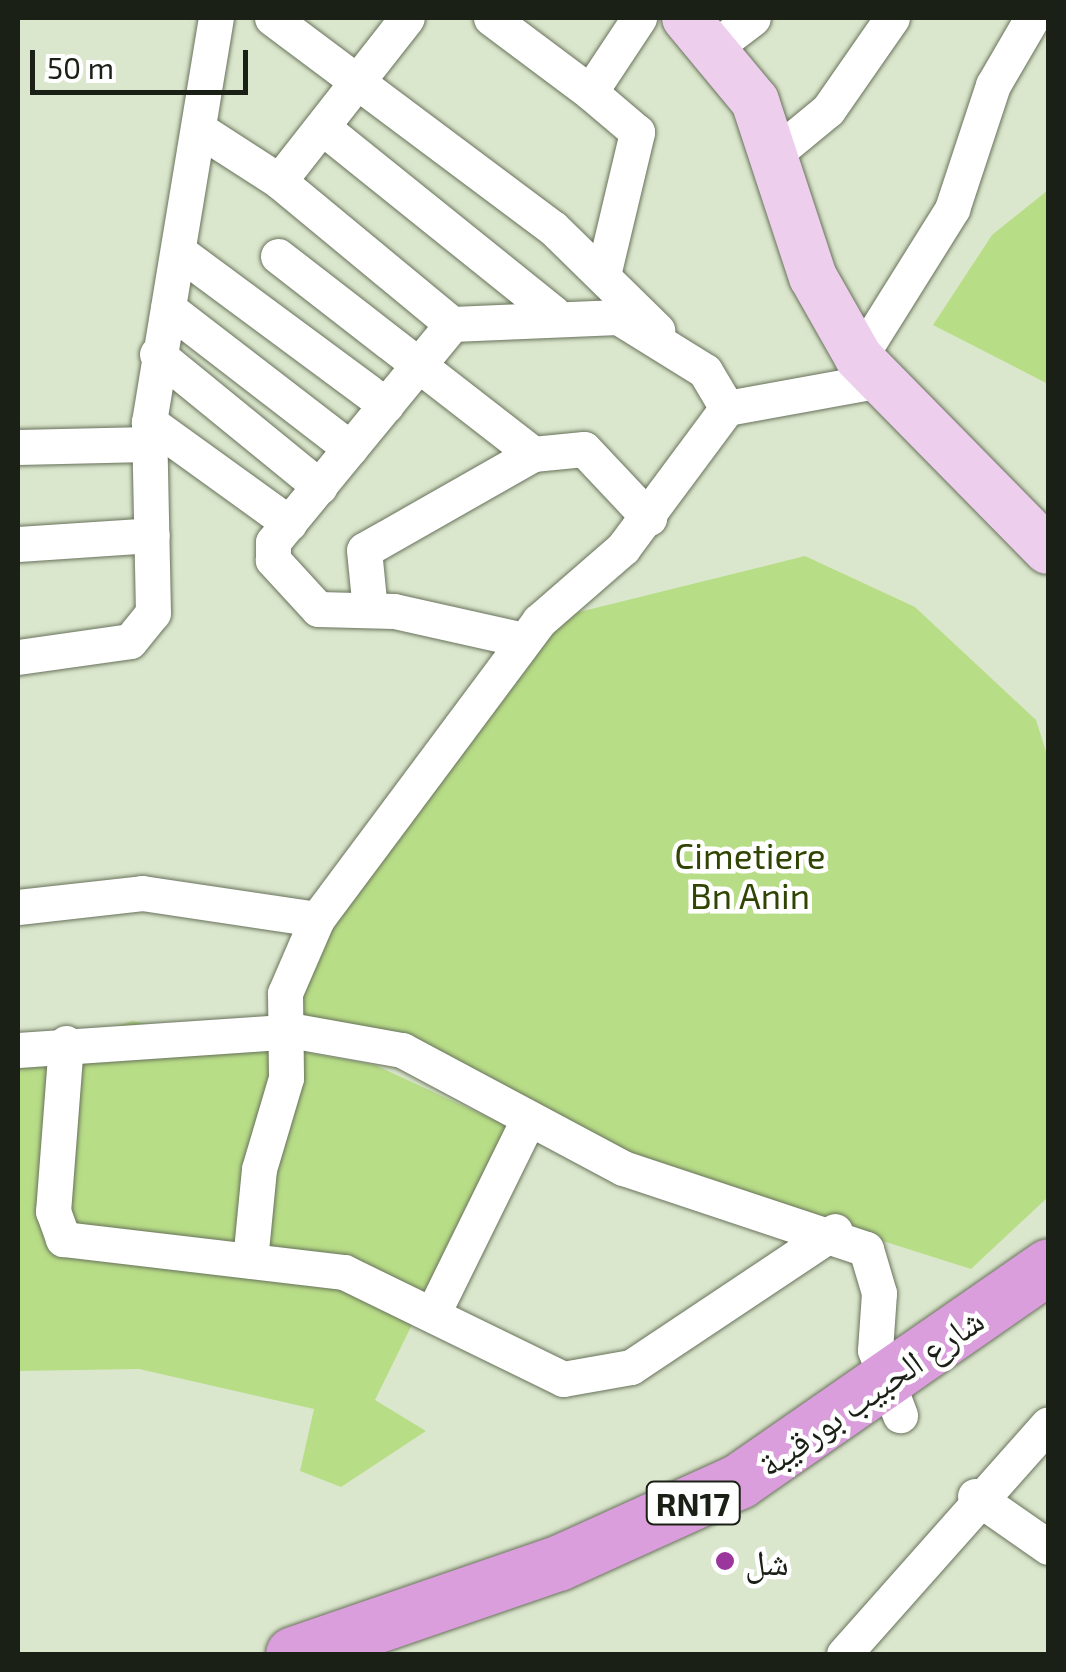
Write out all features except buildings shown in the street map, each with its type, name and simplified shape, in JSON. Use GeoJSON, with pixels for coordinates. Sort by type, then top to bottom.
{"type":"FeatureCollection","features":[{"type":"Feature","properties":{"kind":"main road"},"geometry":{"type":"LineString","coordinates":[[701,32],[777,152],[813,277],[868,369],[1048,550]]}},
{"type":"Feature","properties":{"kind":"main road","name":"شارع الحبيب بورقيبة"},"geometry":{"type":"LineString","coordinates":[[398,1654],[539,1607],[737,1520],[894,1398],[1048,1266]]}},
{"type":"Feature","properties":{"kind":"main road","name":"شارع الحبيب بورقيبة"},"geometry":{"type":"LineString","coordinates":[[294,1654],[654,1523],[894,1398],[1048,1298]]}},
{"type":"Feature","properties":{"kind":"street"},"geometry":{"type":"LineString","coordinates":[[272,18],[604,271],[664,339],[705,370],[727,408]]}},
{"type":"Feature","properties":{"kind":"street"},"geometry":{"type":"LineString","coordinates":[[278,180],[354,80],[408,18]]}},
{"type":"Feature","properties":{"kind":"street"},"geometry":{"type":"LineString","coordinates":[[490,18],[637,132],[604,271]]}},
{"type":"Feature","properties":{"kind":"street"},"geometry":{"type":"LineString","coordinates":[[590,92],[639,18]]}},
{"type":"Feature","properties":{"kind":"street"},"geometry":{"type":"LineString","coordinates":[[701,32],[754,18]]}},
{"type":"Feature","properties":{"kind":"street"},"geometry":{"type":"LineString","coordinates":[[777,152],[828,110],[892,18]]}},
{"type":"Feature","properties":{"kind":"street"},"geometry":{"type":"LineString","coordinates":[[250,1261],[259,1170],[286,1078],[285,993],[317,919],[472,722],[524,640],[649,518],[727,408],[868,369],[952,209],[994,85],[1032,18]]}},
{"type":"Feature","properties":{"kind":"street"},"geometry":{"type":"LineString","coordinates":[[18,657],[138,638],[153,613],[149,433],[157,354],[182,254],[200,130],[209,19]]}},
{"type":"Feature","properties":{"kind":"street"},"geometry":{"type":"LineString","coordinates":[[322,127],[553,313]]}},
{"type":"Feature","properties":{"kind":"street"},"geometry":{"type":"LineString","coordinates":[[200,130],[278,180],[452,324]]}},
{"type":"Feature","properties":{"kind":"street"},"geometry":{"type":"LineString","coordinates":[[182,254],[386,406]]}},
{"type":"Feature","properties":{"kind":"street"},"geometry":{"type":"LineString","coordinates":[[278,256],[416,368],[533,454]]}},
{"type":"Feature","properties":{"kind":"street"},"geometry":{"type":"LineString","coordinates":[[168,308],[350,448]]}},
{"type":"Feature","properties":{"kind":"street"},"geometry":{"type":"LineString","coordinates":[[524,640],[370,610],[318,609],[279,570],[272,542],[452,324],[553,313],[618,317],[664,339]]}},
{"type":"Feature","properties":{"kind":"street"},"geometry":{"type":"LineString","coordinates":[[157,354],[320,487]]}},
{"type":"Feature","properties":{"kind":"street"},"geometry":{"type":"LineString","coordinates":[[18,447],[149,433],[289,523]]}},
{"type":"Feature","properties":{"kind":"street"},"geometry":{"type":"LineString","coordinates":[[370,610],[364,550],[533,454],[584,449],[649,518]]}},
{"type":"Feature","properties":{"kind":"street"},"geometry":{"type":"LineString","coordinates":[[18,544],[152,536]]}},
{"type":"Feature","properties":{"kind":"street"},"geometry":{"type":"LineString","coordinates":[[18,907],[142,893],[317,919]]}},
{"type":"Feature","properties":{"kind":"street"},"geometry":{"type":"LineString","coordinates":[[18,1050],[66,1043],[286,1031],[402,1050],[529,1118],[682,1190],[835,1231],[876,1265],[874,1350],[894,1398]]}},
{"type":"Feature","properties":{"kind":"street"},"geometry":{"type":"LineString","coordinates":[[66,1043],[53,1211],[63,1239],[344,1272],[434,1311],[563,1378],[592,1380],[706,1324],[835,1231]]}},
{"type":"Feature","properties":{"kind":"street"},"geometry":{"type":"LineString","coordinates":[[434,1311],[529,1118]]}},
{"type":"Feature","properties":{"kind":"street"},"geometry":{"type":"LineString","coordinates":[[844,1654],[975,1496],[1048,1424]]}},
{"type":"Feature","properties":{"kind":"street"},"geometry":{"type":"LineString","coordinates":[[975,1496],[1048,1547]]}},
{"type":"Feature","properties":{"kind":"green space"},"geometry":{"type":"Polygon","coordinates":[[[1048,190],[1048,384],[933,325],[992,235],[1048,190]]]}},
{"type":"Feature","properties":{"kind":"green space","name":"Cimetiere Bn Anin"},"geometry":{"type":"Polygon","coordinates":[[[805,556],[915,607],[1036,720],[1048,758],[1048,1197],[971,1269],[700,1183],[287,1013],[316,946],[559,617],[805,556]]]}},
{"type":"Feature","properties":{"kind":"green space"},"geometry":{"type":"Polygon","coordinates":[[[132,1021],[375,1065],[509,1127],[375,1400],[426,1431],[341,1487],[300,1471],[314,1409],[139,1369],[18,1371],[18,1061],[132,1021]]]}},
{"type":"Feature","properties":{"kind":"place","name":"شل"},"geometry":{"type":"Point","coordinates":[725,1561]}}]}
